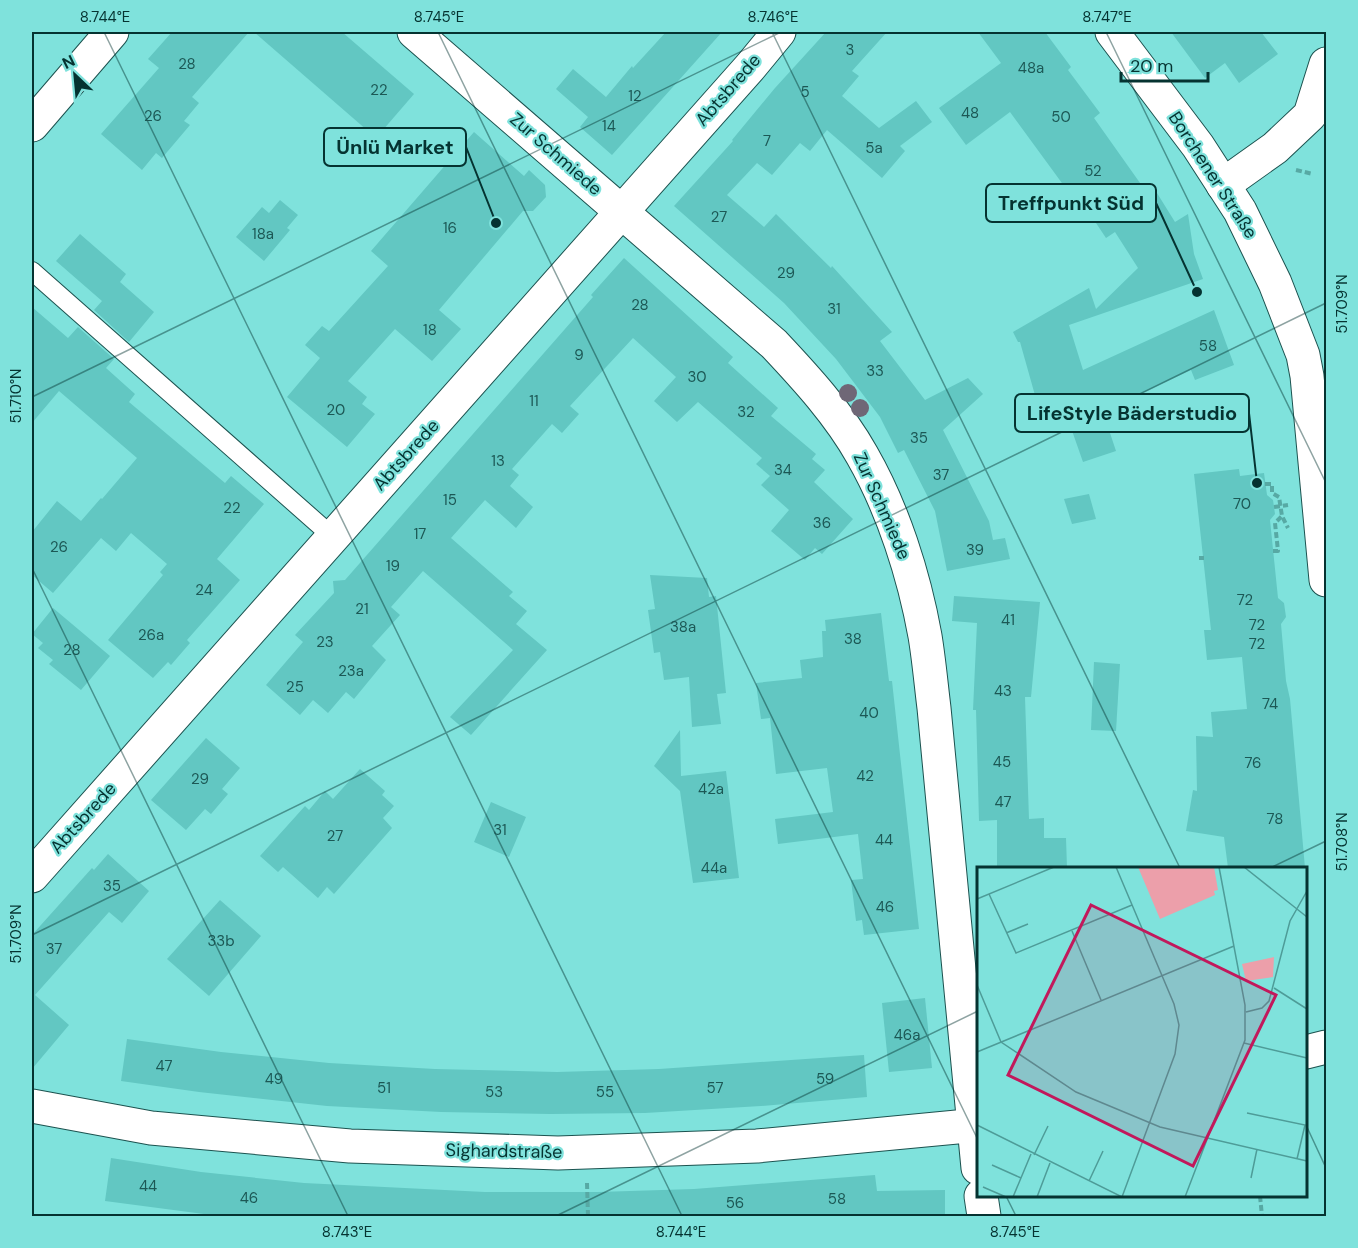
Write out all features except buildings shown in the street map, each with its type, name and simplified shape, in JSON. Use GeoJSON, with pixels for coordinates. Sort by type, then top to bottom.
{"type":"FeatureCollection","features":[{"type":"Feature","properties":{"kind":"street"},"geometry":{"type":"LineString","coordinates":[[32,125],[112,32]]}},
{"type":"Feature","properties":{"kind":"street","name":"Zur Schmiede"},"geometry":{"type":"LineString","coordinates":[[414,32],[774,345],[809,381],[862,455],[885,504],[911,574],[925,636],[977,1146]]}},
{"type":"Feature","properties":{"kind":"street","name":"Abtsbrede"},"geometry":{"type":"LineString","coordinates":[[32,876],[779,32]]}},
{"type":"Feature","properties":{"kind":"street","name":"Borchener Straße"},"geometry":{"type":"LineString","coordinates":[[1112,32],[1198,146],[1240,212],[1268,266],[1303,355],[1317,373],[1326,580]]}},
{"type":"Feature","properties":{"kind":"street"},"geometry":{"type":"LineString","coordinates":[[1223,185],[1275,148],[1310,115],[1326,64]]}},
{"type":"Feature","properties":{"kind":"street"},"geometry":{"type":"LineString","coordinates":[[1307,1052],[1326,1047]]}},
{"type":"Feature","properties":{"kind":"street","name":"Sighardstraße"},"geometry":{"type":"LineString","coordinates":[[32,1106],[151,1128],[303,1142],[452,1151],[558,1153],[757,1146],[976,1125]]}},
{"type":"Feature","properties":{"kind":"street"},"geometry":{"type":"LineString","coordinates":[[981,1197],[984,1216]]}},
{"type":"Feature","properties":{"kind":"lane"},"geometry":{"type":"LineString","coordinates":[[32,271],[333,537]]}},
{"type":"Feature","properties":{"kind":"path"},"geometry":{"type":"LineString","coordinates":[[1274,507],[1288,505]]}},
{"type":"Feature","properties":{"kind":"path"},"geometry":{"type":"LineString","coordinates":[[1273,551],[1278,551],[1275,523],[1282,516]]}},
{"type":"Feature","properties":{"kind":"path"},"geometry":{"type":"LineString","coordinates":[[1260,1197],[1262,1216]]}},
{"type":"Feature","properties":{"kind":"place","name":"Ünlü Market"},"geometry":{"type":"Point","coordinates":[496,223]}},
{"type":"Feature","properties":{"kind":"place","name":"Treffpunkt Süd"},"geometry":{"type":"Point","coordinates":[1197,292]}},
{"type":"Feature","properties":{"kind":"place","name":"LifeStyle Bäderstudio"},"geometry":{"type":"Point","coordinates":[1257,483]}}]}
